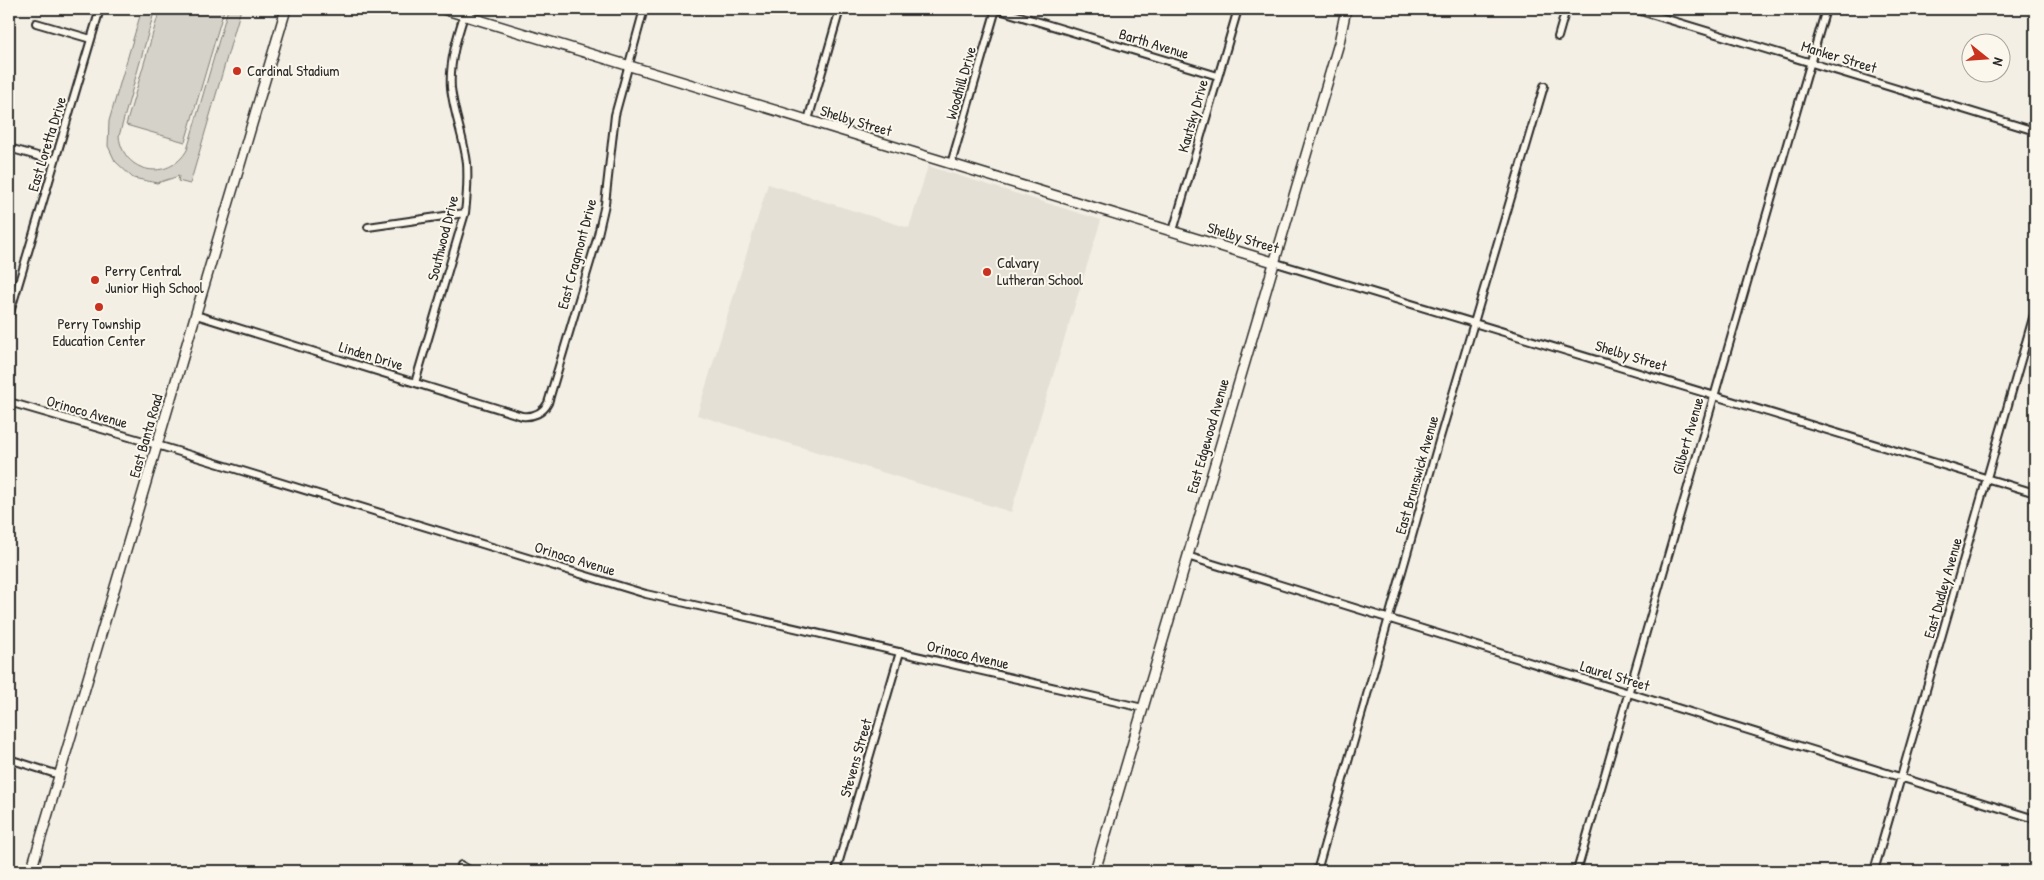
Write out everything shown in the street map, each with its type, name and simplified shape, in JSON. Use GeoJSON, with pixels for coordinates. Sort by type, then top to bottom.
{"type":"FeatureCollection","features":[{"type":"Feature","properties":{"kind":"street","name":"East Loretta Drive"},"geometry":{"type":"LineString","coordinates":[[9,316],[100,9]]}},
{"type":"Feature","properties":{"kind":"street","name":"East Banta Road"},"geometry":{"type":"LineString","coordinates":[[31,871],[286,9]]}},
{"type":"Feature","properties":{"kind":"street","name":"Shelby Street"},"geometry":{"type":"LineString","coordinates":[[443,9],[465,12],[950,164],[2035,493]]}},
{"type":"Feature","properties":{"kind":"street","name":"East Cragmont Drive"},"geometry":{"type":"LineString","coordinates":[[540,412],[548,403],[597,239],[605,204],[615,115],[644,9]]}},
{"type":"Feature","properties":{"kind":"street"},"geometry":{"type":"LineString","coordinates":[[808,120],[840,9]]}},
{"type":"Feature","properties":{"kind":"street","name":"Barth Avenue"},"geometry":{"type":"LineString","coordinates":[[996,9],[1218,76]]}},
{"type":"Feature","properties":{"kind":"street","name":"Woodhill Drive"},"geometry":{"type":"LineString","coordinates":[[950,164],[996,9]]}},
{"type":"Feature","properties":{"kind":"street","name":"Kautsky Drive"},"geometry":{"type":"LineString","coordinates":[[1173,231],[1238,9]]}},
{"type":"Feature","properties":{"kind":"street","name":"East Edgewood Avenue"},"geometry":{"type":"LineString","coordinates":[[1095,871],[1339,43],[1346,9]]}},
{"type":"Feature","properties":{"kind":"street"},"geometry":{"type":"LineString","coordinates":[[1558,37],[1566,9]]}},
{"type":"Feature","properties":{"kind":"street","name":"Manker Street"},"geometry":{"type":"LineString","coordinates":[[1634,9],[2035,131]]}},
{"type":"Feature","properties":{"kind":"street","name":"Gilbert Avenue"},"geometry":{"type":"LineString","coordinates":[[1577,871],[1712,395],[1826,9]]}},
{"type":"Feature","properties":{"kind":"street","name":"Southwood Drive"},"geometry":{"type":"LineString","coordinates":[[415,383],[464,213],[468,170],[453,107],[451,88],[455,46],[465,12]]}},
{"type":"Feature","properties":{"kind":"street"},"geometry":{"type":"LineString","coordinates":[[36,23],[91,39]]}},
{"type":"Feature","properties":{"kind":"street","name":"East Brunswick Avenue"},"geometry":{"type":"LineString","coordinates":[[1317,871],[1474,322],[1544,86]]}},
{"type":"Feature","properties":{"kind":"street"},"geometry":{"type":"LineString","coordinates":[[9,148],[55,161]]}},
{"type":"Feature","properties":{"kind":"street"},"geometry":{"type":"LineString","coordinates":[[368,227],[464,213]]}},
{"type":"Feature","properties":{"kind":"street","name":"East Dudley Avenue"},"geometry":{"type":"LineString","coordinates":[[1874,871],[2035,311]]}},
{"type":"Feature","properties":{"kind":"street","name":"Linden Drive"},"geometry":{"type":"LineString","coordinates":[[196,315],[522,416],[529,416],[540,412]]}},
{"type":"Feature","properties":{"kind":"street","name":"Orinoco Avenue"},"geometry":{"type":"LineString","coordinates":[[9,402],[157,445],[646,594],[1143,708]]}},
{"type":"Feature","properties":{"kind":"street","name":"Laurel Street"},"geometry":{"type":"LineString","coordinates":[[1187,556],[2035,819]]}},
{"type":"Feature","properties":{"kind":"street","name":"Stevens Street"},"geometry":{"type":"LineString","coordinates":[[836,871],[900,652]]}},
{"type":"Feature","properties":{"kind":"street"},"geometry":{"type":"LineString","coordinates":[[9,760],[59,775]]}},
{"type":"Feature","properties":{"kind":"street"},"geometry":{"type":"LineString","coordinates":[[461,865],[471,871]]}},
{"type":"Feature","properties":{"kind":"shaded area"},"geometry":{"type":"Polygon","coordinates":[[[142,9],[155,9],[119,136],[122,149],[129,159],[138,166],[159,170],[169,167],[179,160],[187,150],[228,9],[241,9],[190,184],[178,181],[179,176],[157,183],[133,178],[115,161],[108,146],[109,121],[142,9]]]}},
{"type":"Feature","properties":{"kind":"shaded area"},"geometry":{"type":"Polygon","coordinates":[[[160,9],[224,10],[185,142],[126,125],[160,9]]]}},
{"type":"Feature","properties":{"kind":"shaded area"},"geometry":{"type":"Polygon","coordinates":[[[928,166],[1101,220],[1011,512],[697,415],[768,184],[909,228],[928,166]]]}},
{"type":"Feature","properties":{"kind":"place","name":"Cardinal Stadium"},"geometry":{"type":"Point","coordinates":[237,71]}},
{"type":"Feature","properties":{"kind":"place","name":"Calvary Lutheran School"},"geometry":{"type":"Point","coordinates":[987,272]}},
{"type":"Feature","properties":{"kind":"place","name":"Perry Central Junior High School"},"geometry":{"type":"Point","coordinates":[95,280]}},
{"type":"Feature","properties":{"kind":"place","name":"Perry Township Education Center"},"geometry":{"type":"Point","coordinates":[99,307]}}]}
